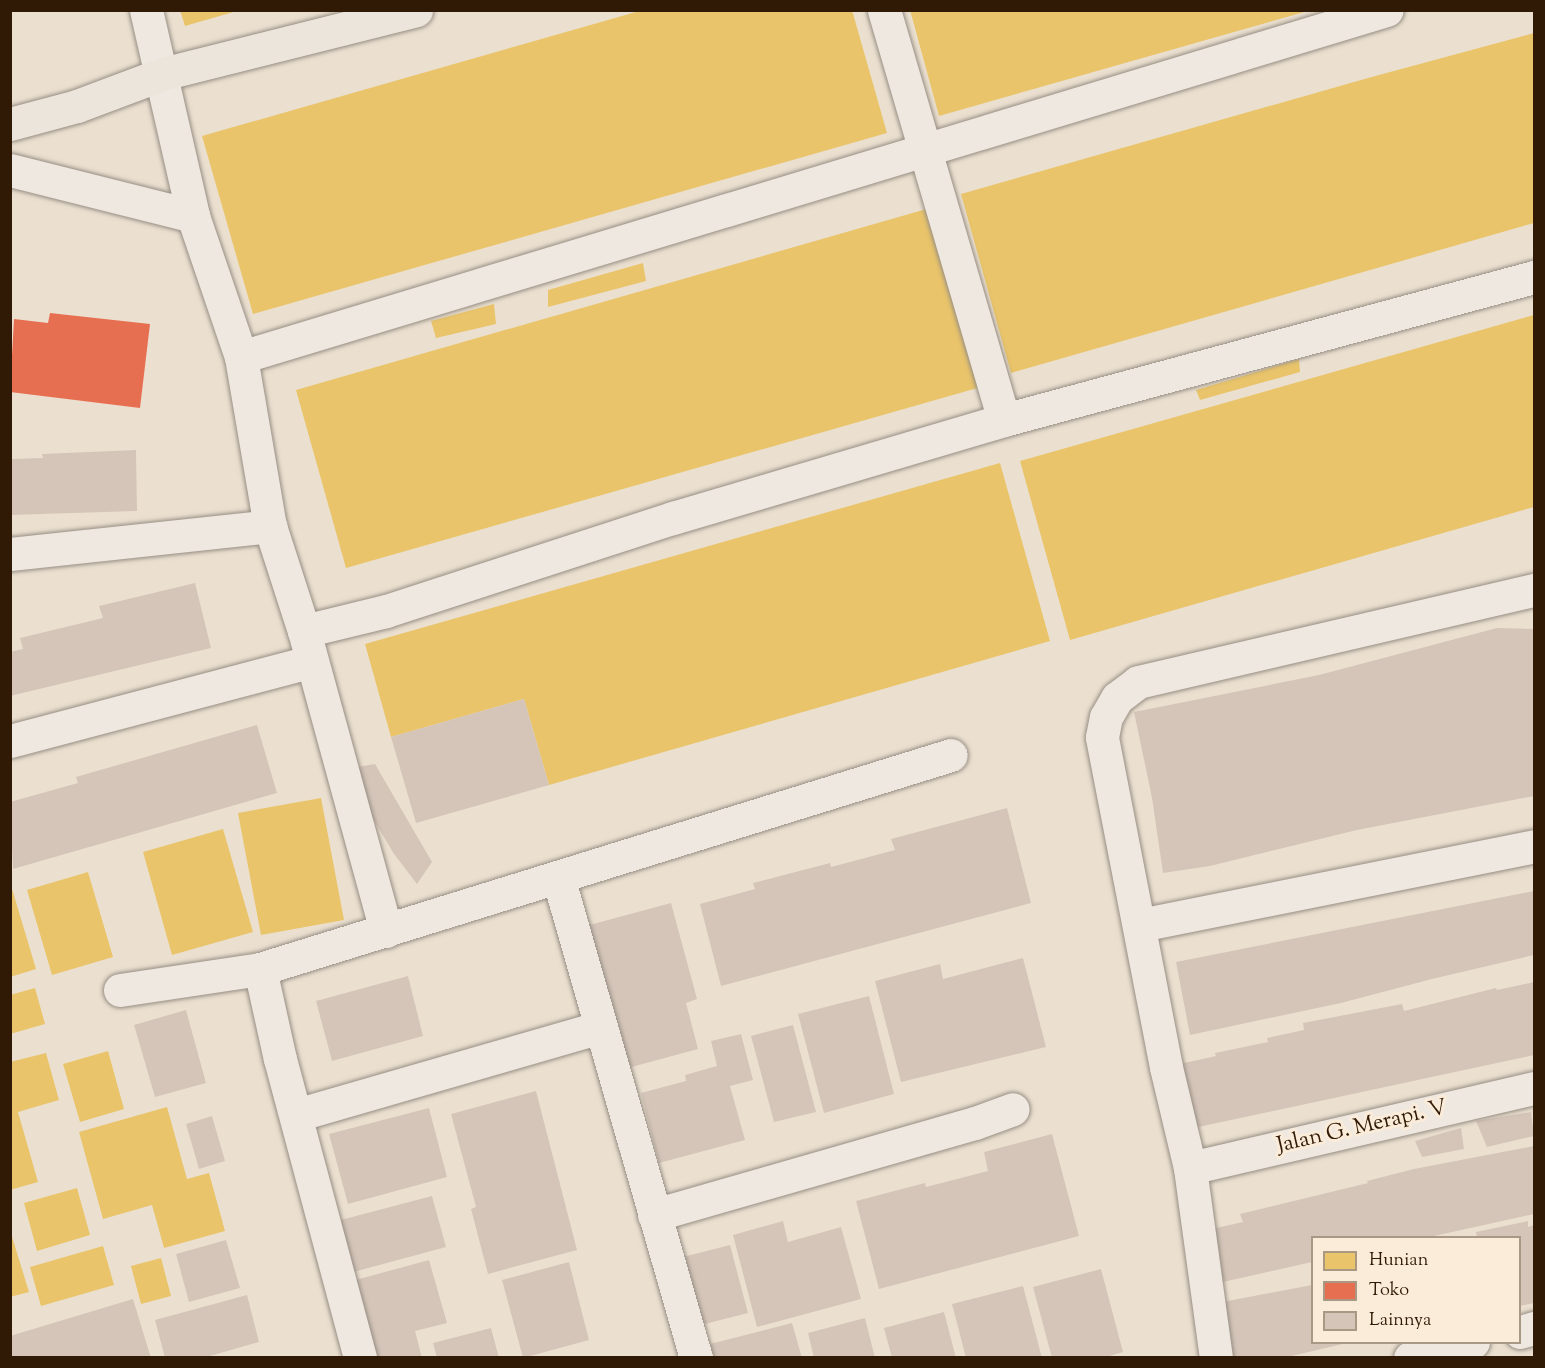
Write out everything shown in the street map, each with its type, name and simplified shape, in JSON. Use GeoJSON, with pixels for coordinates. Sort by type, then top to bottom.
{"type":"FeatureCollection","features":[{"type":"Feature","properties":{"kind":"main road"},"geometry":{"type":"LineString","coordinates":[[10,124],[77,106],[162,74],[416,10]]}},
{"type":"Feature","properties":{"kind":"street"},"geometry":{"type":"LineString","coordinates":[[146,10],[194,216],[241,357],[270,526],[308,646],[386,932]]}},
{"type":"Feature","properties":{"kind":"street"},"geometry":{"type":"LineString","coordinates":[[884,10],[1004,420]]}},
{"type":"Feature","properties":{"kind":"street"},"geometry":{"type":"LineString","coordinates":[[241,357],[926,152],[1387,10]]}},
{"type":"Feature","properties":{"kind":"street"},"geometry":{"type":"LineString","coordinates":[[10,170],[194,216]]}},
{"type":"Feature","properties":{"kind":"street"},"geometry":{"type":"LineString","coordinates":[[10,741],[308,646],[386,610],[673,518],[1004,420],[1534,277]]}},
{"type":"Feature","properties":{"kind":"street"},"geometry":{"type":"LineString","coordinates":[[10,554],[270,526]]}},
{"type":"Feature","properties":{"kind":"street"},"geometry":{"type":"LineString","coordinates":[[1216,1358],[1190,1168],[1166,1067],[1102,737],[1110,708],[1125,690],[1138,682],[1534,590]]}},
{"type":"Feature","properties":{"kind":"street"},"geometry":{"type":"LineString","coordinates":[[120,990],[260,969],[386,932],[951,755]]}},
{"type":"Feature","properties":{"kind":"street"},"geometry":{"type":"LineString","coordinates":[[1140,925],[1534,846]]}},
{"type":"Feature","properties":{"kind":"street"},"geometry":{"type":"LineString","coordinates":[[558,877],[696,1358]]}},
{"type":"Feature","properties":{"kind":"street"},"geometry":{"type":"LineString","coordinates":[[260,969],[360,1358]]}},
{"type":"Feature","properties":{"kind":"street"},"geometry":{"type":"LineString","coordinates":[[296,1114],[601,1027]]}},
{"type":"Feature","properties":{"kind":"street","name":"Jalan G. Merapi. V"},"geometry":{"type":"LineString","coordinates":[[1190,1168],[1534,1088]]}},
{"type":"Feature","properties":{"kind":"street"},"geometry":{"type":"LineString","coordinates":[[654,1215],[975,1123],[1013,1109]]}},
{"type":"Feature","properties":{"kind":"street"},"geometry":{"type":"LineString","coordinates":[[1410,1358],[1465,1344]]}},
{"type":"Feature","properties":{"kind":"building: Hunian"},"geometry":{"type":"Polygon","coordinates":[[[180,10],[237,10],[237,11],[185,26],[180,10]]]}},
{"type":"Feature","properties":{"kind":"building: Hunian"},"geometry":{"type":"Polygon","coordinates":[[[643,10],[852,10],[887,133],[253,314],[202,136],[643,10]]]}},
{"type":"Feature","properties":{"kind":"building: Hunian"},"geometry":{"type":"Polygon","coordinates":[[[910,10],[1308,10],[1308,11],[939,116],[910,10]]]}},
{"type":"Feature","properties":{"kind":"building: Hunian"},"geometry":{"type":"Polygon","coordinates":[[[1534,33],[1534,223],[1011,373],[961,194],[1534,33]]]}},
{"type":"Feature","properties":{"kind":"building: Hunian"},"geometry":{"type":"Polygon","coordinates":[[[930,208],[981,387],[346,568],[296,390],[930,208]]]}},
{"type":"Feature","properties":{"kind":"building: Hunian"},"geometry":{"type":"Polygon","coordinates":[[[643,263],[646,281],[548,307],[548,290],[643,263]]]}},
{"type":"Feature","properties":{"kind":"building: Hunian"},"geometry":{"type":"Polygon","coordinates":[[[494,304],[496,324],[436,338],[431,321],[494,304]]]}},
{"type":"Feature","properties":{"kind":"building: Hunian"},"geometry":{"type":"Polygon","coordinates":[[[1534,315],[1534,507],[1070,640],[1020,461],[1534,315]]]}},
{"type":"Feature","properties":{"kind":"building: Hunian"},"geometry":{"type":"Polygon","coordinates":[[[1299,359],[1300,372],[1200,400],[1196,390],[1299,359]]]}},
{"type":"Feature","properties":{"kind":"building: Hunian"},"geometry":{"type":"Polygon","coordinates":[[[1000,463],[1050,641],[549,785],[524,699],[391,737],[365,644],[1000,463]]]}},
{"type":"Feature","properties":{"kind":"building: Hunian"},"geometry":{"type":"Polygon","coordinates":[[[321,798],[344,920],[261,935],[238,813],[321,798]]]}},
{"type":"Feature","properties":{"kind":"building: Hunian"},"geometry":{"type":"Polygon","coordinates":[[[223,829],[253,932],[172,955],[143,852],[223,829]]]}},
{"type":"Feature","properties":{"kind":"building: Hunian"},"geometry":{"type":"Polygon","coordinates":[[[88,872],[113,957],[52,975],[27,890],[88,872]]]}},
{"type":"Feature","properties":{"kind":"building: Hunian"},"geometry":{"type":"Polygon","coordinates":[[[10,882],[36,969],[10,977],[10,882]]]}},
{"type":"Feature","properties":{"kind":"building: Hunian"},"geometry":{"type":"Polygon","coordinates":[[[35,988],[45,1024],[10,1034],[10,995],[35,988]]]}},
{"type":"Feature","properties":{"kind":"building: Hunian"},"geometry":{"type":"Polygon","coordinates":[[[108,1051],[124,1109],[80,1122],[63,1064],[108,1051]]]}},
{"type":"Feature","properties":{"kind":"building: Hunian"},"geometry":{"type":"Polygon","coordinates":[[[46,1053],[59,1100],[18,1112],[38,1182],[10,1190],[10,1062],[46,1053]]]}},
{"type":"Feature","properties":{"kind":"building: Hunian"},"geometry":{"type":"Polygon","coordinates":[[[167,1107],[187,1179],[209,1173],[225,1231],[164,1248],[152,1205],[103,1219],[79,1132],[167,1107]]]}},
{"type":"Feature","properties":{"kind":"building: Hunian"},"geometry":{"type":"Polygon","coordinates":[[[77,1188],[90,1235],[37,1251],[24,1203],[77,1188]]]}},
{"type":"Feature","properties":{"kind":"building: Hunian"},"geometry":{"type":"Polygon","coordinates":[[[10,1230],[29,1292],[10,1297],[10,1230]]]}},
{"type":"Feature","properties":{"kind":"building: Hunian"},"geometry":{"type":"Polygon","coordinates":[[[103,1246],[114,1285],[41,1306],[30,1267],[103,1246]]]}},
{"type":"Feature","properties":{"kind":"building: Hunian"},"geometry":{"type":"Polygon","coordinates":[[[161,1258],[171,1296],[141,1304],[131,1266],[161,1258]]]}},
{"type":"Feature","properties":{"kind":"building: Toko"},"geometry":{"type":"Polygon","coordinates":[[[50,313],[150,324],[140,408],[10,392],[14,319],[48,323],[50,313]]]}},
{"type":"Feature","properties":{"kind":"building: Lainnya"},"geometry":{"type":"Polygon","coordinates":[[[136,450],[137,511],[10,515],[10,459],[43,458],[42,454],[136,450]]]}},
{"type":"Feature","properties":{"kind":"building: Lainnya"},"geometry":{"type":"Polygon","coordinates":[[[195,583],[211,648],[10,696],[10,652],[23,649],[20,638],[103,618],[99,606],[195,583]]]}},
{"type":"Feature","properties":{"kind":"building: Lainnya"},"geometry":{"type":"Polygon","coordinates":[[[1497,628],[1534,629],[1534,796],[1357,830],[1210,866],[1163,873],[1152,798],[1134,712],[1319,675],[1497,628]]]}},
{"type":"Feature","properties":{"kind":"building: Lainnya"},"geometry":{"type":"Polygon","coordinates":[[[524,699],[549,785],[416,823],[391,737],[524,699]]]}},
{"type":"Feature","properties":{"kind":"building: Lainnya"},"geometry":{"type":"Polygon","coordinates":[[[257,725],[277,793],[13,869],[10,802],[78,783],[76,777],[257,725]]]}},
{"type":"Feature","properties":{"kind":"building: Lainnya"},"geometry":{"type":"Polygon","coordinates":[[[375,764],[432,862],[417,884],[394,854],[360,797],[352,768],[375,764]]]}},
{"type":"Feature","properties":{"kind":"building: Lainnya"},"geometry":{"type":"Polygon","coordinates":[[[1007,808],[1031,903],[721,986],[700,904],[755,889],[753,883],[830,863],[831,867],[895,850],[891,839],[1007,808]]]}},
{"type":"Feature","properties":{"kind":"building: Lainnya"},"geometry":{"type":"Polygon","coordinates":[[[1534,891],[1534,955],[1341,1003],[1190,1035],[1176,962],[1534,891]]]}},
{"type":"Feature","properties":{"kind":"building: Lainnya"},"geometry":{"type":"Polygon","coordinates":[[[671,903],[697,999],[686,1003],[698,1049],[628,1068],[582,927],[671,903]]]}},
{"type":"Feature","properties":{"kind":"building: Lainnya"},"geometry":{"type":"Polygon","coordinates":[[[1023,958],[1046,1047],[901,1082],[875,981],[940,964],[943,979],[1023,958]]]}},
{"type":"Feature","properties":{"kind":"building: Lainnya"},"geometry":{"type":"Polygon","coordinates":[[[408,976],[423,1036],[332,1061],[316,1001],[408,976]]]}},
{"type":"Feature","properties":{"kind":"building: Lainnya"},"geometry":{"type":"Polygon","coordinates":[[[1534,982],[1534,1055],[1189,1129],[1175,1065],[1216,1056],[1215,1053],[1268,1042],[1267,1038],[1304,1030],[1303,1023],[1402,1004],[1404,1011],[1496,988],[1497,990],[1534,982]]]}},
{"type":"Feature","properties":{"kind":"building: Lainnya"},"geometry":{"type":"Polygon","coordinates":[[[869,996],[894,1094],[824,1113],[798,1014],[869,996]]]}},
{"type":"Feature","properties":{"kind":"building: Lainnya"},"geometry":{"type":"Polygon","coordinates":[[[186,1010],[206,1083],[155,1097],[134,1025],[186,1010]]]}},
{"type":"Feature","properties":{"kind":"building: Lainnya"},"geometry":{"type":"Polygon","coordinates":[[[793,1025],[816,1112],[774,1122],[751,1036],[793,1025]]]}},
{"type":"Feature","properties":{"kind":"building: Lainnya"},"geometry":{"type":"Polygon","coordinates":[[[741,1034],[753,1080],[730,1086],[745,1140],[659,1163],[641,1093],[686,1081],[685,1075],[717,1066],[711,1041],[741,1034]]]}},
{"type":"Feature","properties":{"kind":"building: Lainnya"},"geometry":{"type":"Polygon","coordinates":[[[536,1091],[577,1250],[488,1274],[471,1209],[476,1207],[451,1114],[536,1091]]]}},
{"type":"Feature","properties":{"kind":"building: Lainnya"},"geometry":{"type":"Polygon","coordinates":[[[429,1108],[447,1177],[348,1204],[329,1134],[429,1108]]]}},
{"type":"Feature","properties":{"kind":"building: Lainnya"},"geometry":{"type":"Polygon","coordinates":[[[1531,1112],[1534,1136],[1487,1147],[1476,1121],[1531,1112]]]}},
{"type":"Feature","properties":{"kind":"building: Lainnya"},"geometry":{"type":"Polygon","coordinates":[[[212,1116],[225,1161],[199,1169],[186,1124],[212,1116]]]}},
{"type":"Feature","properties":{"kind":"building: Lainnya"},"geometry":{"type":"Polygon","coordinates":[[[1461,1128],[1464,1149],[1422,1157],[1415,1141],[1461,1128]]]}},
{"type":"Feature","properties":{"kind":"building: Lainnya"},"geometry":{"type":"Polygon","coordinates":[[[1052,1134],[1079,1236],[879,1289],[856,1201],[925,1183],[926,1187],[988,1171],[984,1152],[1052,1134]]]}},
{"type":"Feature","properties":{"kind":"building: Lainnya"},"geometry":{"type":"Polygon","coordinates":[[[1534,1146],[1534,1214],[1434,1236],[1311,1236],[1311,1262],[1214,1284],[1203,1231],[1243,1222],[1240,1214],[1368,1183],[1367,1181],[1414,1169],[1534,1146]]]}},
{"type":"Feature","properties":{"kind":"building: Lainnya"},"geometry":{"type":"Polygon","coordinates":[[[432,1196],[446,1247],[346,1274],[333,1222],[432,1196]]]}},
{"type":"Feature","properties":{"kind":"building: Lainnya"},"geometry":{"type":"Polygon","coordinates":[[[783,1221],[788,1242],[841,1227],[861,1299],[757,1327],[733,1235],[783,1221]]]}},
{"type":"Feature","properties":{"kind":"building: Lainnya"},"geometry":{"type":"Polygon","coordinates":[[[1528,1221],[1528,1227],[1534,1225],[1534,1303],[1521,1306],[1521,1236],[1477,1236],[1476,1232],[1528,1221]]]}},
{"type":"Feature","properties":{"kind":"building: Lainnya"},"geometry":{"type":"Polygon","coordinates":[[[226,1240],[240,1288],[189,1302],[176,1254],[226,1240]]]}},
{"type":"Feature","properties":{"kind":"building: Lainnya"},"geometry":{"type":"Polygon","coordinates":[[[730,1245],[748,1313],[701,1325],[683,1257],[730,1245]]]}},
{"type":"Feature","properties":{"kind":"building: Lainnya"},"geometry":{"type":"Polygon","coordinates":[[[429,1260],[447,1323],[415,1331],[422,1358],[370,1358],[352,1281],[429,1260]]]}},
{"type":"Feature","properties":{"kind":"building: Lainnya"},"geometry":{"type":"Polygon","coordinates":[[[569,1262],[589,1340],[523,1358],[502,1280],[569,1262]]]}},
{"type":"Feature","properties":{"kind":"building: Lainnya"},"geometry":{"type":"Polygon","coordinates":[[[1101,1269],[1123,1352],[1103,1358],[1052,1358],[1033,1287],[1101,1269]]]}},
{"type":"Feature","properties":{"kind":"building: Lainnya"},"geometry":{"type":"Polygon","coordinates":[[[1311,1285],[1311,1344],[1343,1344],[1283,1358],[1228,1358],[1217,1303],[1311,1285]]]}},
{"type":"Feature","properties":{"kind":"building: Lainnya"},"geometry":{"type":"Polygon","coordinates":[[[1023,1286],[1042,1358],[966,1358],[952,1304],[1023,1286]]]}},
{"type":"Feature","properties":{"kind":"building: Lainnya"},"geometry":{"type":"Polygon","coordinates":[[[247,1295],[259,1342],[203,1358],[165,1358],[155,1320],[247,1295]]]}},
{"type":"Feature","properties":{"kind":"building: Lainnya"},"geometry":{"type":"Polygon","coordinates":[[[133,1299],[151,1358],[10,1358],[10,1336],[133,1299]]]}},
{"type":"Feature","properties":{"kind":"building: Lainnya"},"geometry":{"type":"Polygon","coordinates":[[[944,1312],[956,1358],[892,1358],[884,1328],[944,1312]]]}},
{"type":"Feature","properties":{"kind":"building: Lainnya"},"geometry":{"type":"Polygon","coordinates":[[[865,1318],[875,1358],[814,1358],[808,1333],[865,1318]]]}},
{"type":"Feature","properties":{"kind":"building: Lainnya"},"geometry":{"type":"Polygon","coordinates":[[[792,1323],[802,1358],[714,1358],[710,1344],[792,1323]]]}},
{"type":"Feature","properties":{"kind":"building: Lainnya"},"geometry":{"type":"Polygon","coordinates":[[[491,1328],[499,1358],[437,1358],[433,1343],[491,1328]]]}}]}
